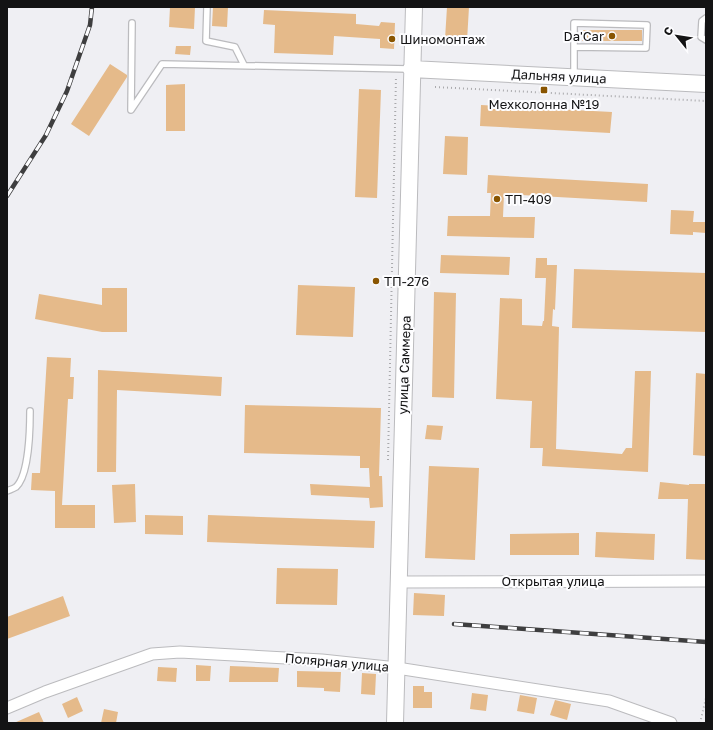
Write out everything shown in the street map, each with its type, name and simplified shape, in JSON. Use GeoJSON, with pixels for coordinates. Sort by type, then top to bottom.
{"type":"FeatureCollection","features":[{"type":"Feature","properties":{"kind":"street","name":"улица Саммера"},"geometry":{"type":"LineString","coordinates":[[396,723],[400,582],[401,443],[408,260],[404,69],[414,7]]}},
{"type":"Feature","properties":{"kind":"street","name":"Дальняя улица"},"geometry":{"type":"LineString","coordinates":[[404,69],[706,84]]}},
{"type":"Feature","properties":{"kind":"street","name":"Открытая улица"},"geometry":{"type":"LineString","coordinates":[[400,582],[706,581]]}},
{"type":"Feature","properties":{"kind":"street","name":"Полярная улица"},"geometry":{"type":"LineString","coordinates":[[7,708],[45,692],[152,654],[180,652],[259,655],[397,668],[609,701],[671,723]]}},
{"type":"Feature","properties":{"kind":"lane"},"geometry":{"type":"LineString","coordinates":[[207,7],[206,41],[234,47],[244,65]]}},
{"type":"Feature","properties":{"kind":"lane"},"geometry":{"type":"LineString","coordinates":[[706,18],[702,21],[701,37],[706,40]]}},
{"type":"Feature","properties":{"kind":"lane"},"geometry":{"type":"LineString","coordinates":[[574,47],[646,48],[647,25],[574,22],[574,47],[574,77]]}},
{"type":"Feature","properties":{"kind":"lane"},"geometry":{"type":"LineString","coordinates":[[132,23],[131,110],[162,64],[404,69]]}},
{"type":"Feature","properties":{"kind":"lane"},"geometry":{"type":"LineString","coordinates":[[7,491],[16,487],[22,477],[29,449],[30,411]]}},
{"type":"Feature","properties":{"kind":"path"},"geometry":{"type":"LineString","coordinates":[[388,467],[404,69]]}},
{"type":"Feature","properties":{"kind":"path"},"geometry":{"type":"LineString","coordinates":[[435,87],[706,101]]}},
{"type":"Feature","properties":{"kind":"path"},"geometry":{"type":"LineString","coordinates":[[700,723],[706,698]]}},
{"type":"Feature","properties":{"kind":"building"},"geometry":{"type":"Polygon","coordinates":[[[170,7],[195,7],[194,29],[169,27],[170,7]]]}},
{"type":"Feature","properties":{"kind":"building"},"geometry":{"type":"Polygon","coordinates":[[[213,7],[228,7],[227,27],[212,26],[213,7]]]}},
{"type":"Feature","properties":{"kind":"building"},"geometry":{"type":"Polygon","coordinates":[[[447,7],[469,7],[467,41],[445,39],[447,7]]]}},
{"type":"Feature","properties":{"kind":"building"},"geometry":{"type":"Polygon","coordinates":[[[264,10],[356,14],[356,24],[379,26],[381,22],[395,23],[394,49],[380,48],[380,39],[334,36],[333,55],[274,53],[275,25],[263,24],[264,10]]]}},
{"type":"Feature","properties":{"kind":"building","name":"Da'Car"},"geometry":{"type":"Polygon","coordinates":[[[583,30],[642,30],[642,41],[582,41],[583,30]]]}},
{"type":"Feature","properties":{"kind":"building"},"geometry":{"type":"Polygon","coordinates":[[[176,46],[191,46],[190,55],[175,54],[176,46]]]}},
{"type":"Feature","properties":{"kind":"building"},"geometry":{"type":"Polygon","coordinates":[[[110,64],[127,75],[127,77],[89,136],[71,124],[110,64]]]}},
{"type":"Feature","properties":{"kind":"building"},"geometry":{"type":"Polygon","coordinates":[[[185,84],[185,131],[166,131],[166,85],[185,84]]]}},
{"type":"Feature","properties":{"kind":"building"},"geometry":{"type":"Polygon","coordinates":[[[359,89],[381,90],[377,198],[355,197],[359,89]]]}},
{"type":"Feature","properties":{"kind":"building"},"geometry":{"type":"Polygon","coordinates":[[[481,105],[612,112],[610,133],[480,126],[481,105]]]}},
{"type":"Feature","properties":{"kind":"building"},"geometry":{"type":"Polygon","coordinates":[[[445,136],[468,137],[467,175],[443,174],[445,136]]]}},
{"type":"Feature","properties":{"kind":"building"},"geometry":{"type":"Polygon","coordinates":[[[488,175],[648,184],[647,202],[504,194],[503,217],[535,217],[534,238],[447,236],[448,216],[490,216],[491,193],[487,193],[488,175]]]}},
{"type":"Feature","properties":{"kind":"building"},"geometry":{"type":"Polygon","coordinates":[[[671,210],[694,211],[693,222],[706,222],[706,233],[693,232],[693,235],[670,234],[671,210]]]}},
{"type":"Feature","properties":{"kind":"building"},"geometry":{"type":"Polygon","coordinates":[[[441,255],[510,257],[509,275],[440,273],[441,255]]]}},
{"type":"Feature","properties":{"kind":"building"},"geometry":{"type":"Polygon","coordinates":[[[536,258],[547,258],[547,265],[557,265],[555,310],[553,309],[552,326],[559,327],[556,449],[622,454],[626,448],[632,448],[635,371],[651,371],[648,472],[542,466],[543,448],[530,448],[532,401],[496,399],[500,298],[522,299],[522,325],[542,326],[544,321],[546,278],[535,278],[536,258]]]}},
{"type":"Feature","properties":{"kind":"building"},"geometry":{"type":"Polygon","coordinates":[[[574,269],[706,273],[706,332],[572,328],[574,269]]]}},
{"type":"Feature","properties":{"kind":"building"},"geometry":{"type":"Polygon","coordinates":[[[298,285],[355,287],[353,337],[296,335],[298,285]]]}},
{"type":"Feature","properties":{"kind":"building"},"geometry":{"type":"Polygon","coordinates":[[[102,288],[127,288],[127,332],[102,332],[35,319],[39,294],[102,305],[102,288]]]}},
{"type":"Feature","properties":{"kind":"building"},"geometry":{"type":"Polygon","coordinates":[[[434,292],[456,293],[454,398],[432,397],[434,292]]]}},
{"type":"Feature","properties":{"kind":"building"},"geometry":{"type":"Polygon","coordinates":[[[47,357],[71,358],[70,377],[74,377],[73,399],[68,399],[62,505],[95,505],[95,528],[55,528],[55,491],[31,490],[32,473],[40,473],[47,357]]]}},
{"type":"Feature","properties":{"kind":"building"},"geometry":{"type":"Polygon","coordinates":[[[98,370],[222,377],[221,396],[117,390],[116,472],[97,472],[98,370]]]}},
{"type":"Feature","properties":{"kind":"building"},"geometry":{"type":"Polygon","coordinates":[[[696,373],[706,374],[706,456],[693,455],[696,373]]]}},
{"type":"Feature","properties":{"kind":"building"},"geometry":{"type":"Polygon","coordinates":[[[245,405],[381,408],[379,476],[382,476],[383,507],[370,508],[369,498],[311,495],[310,484],[370,487],[369,468],[360,468],[360,456],[244,453],[245,405]]]}},
{"type":"Feature","properties":{"kind":"building"},"geometry":{"type":"Polygon","coordinates":[[[427,425],[443,426],[441,440],[425,439],[427,425]]]}},
{"type":"Feature","properties":{"kind":"building"},"geometry":{"type":"Polygon","coordinates":[[[429,466],[479,468],[475,560],[425,558],[429,466]]]}},
{"type":"Feature","properties":{"kind":"building"},"geometry":{"type":"Polygon","coordinates":[[[660,482],[689,485],[706,484],[706,560],[686,559],[688,499],[658,499],[660,482]]]}},
{"type":"Feature","properties":{"kind":"building"},"geometry":{"type":"Polygon","coordinates":[[[135,484],[136,522],[114,523],[112,485],[135,484]]]}},
{"type":"Feature","properties":{"kind":"building"},"geometry":{"type":"Polygon","coordinates":[[[145,515],[183,516],[183,535],[145,534],[145,515]]]}},
{"type":"Feature","properties":{"kind":"building"},"geometry":{"type":"Polygon","coordinates":[[[208,515],[375,521],[374,548],[207,542],[208,515]]]}},
{"type":"Feature","properties":{"kind":"building"},"geometry":{"type":"Polygon","coordinates":[[[596,532],[655,534],[654,560],[595,557],[596,532]]]}},
{"type":"Feature","properties":{"kind":"building"},"geometry":{"type":"Polygon","coordinates":[[[579,533],[579,555],[510,555],[510,534],[579,533]]]}},
{"type":"Feature","properties":{"kind":"building"},"geometry":{"type":"Polygon","coordinates":[[[277,568],[338,569],[337,605],[276,604],[277,568]]]}},
{"type":"Feature","properties":{"kind":"building"},"geometry":{"type":"Polygon","coordinates":[[[414,593],[445,595],[444,616],[413,615],[414,593]]]}},
{"type":"Feature","properties":{"kind":"building"},"geometry":{"type":"Polygon","coordinates":[[[63,596],[70,616],[7,639],[7,617],[63,596]]]}},
{"type":"Feature","properties":{"kind":"building"},"geometry":{"type":"Polygon","coordinates":[[[196,665],[211,666],[210,681],[196,681],[196,665]]]}},
{"type":"Feature","properties":{"kind":"building"},"geometry":{"type":"Polygon","coordinates":[[[230,666],[279,668],[278,682],[229,682],[230,666]]]}},
{"type":"Feature","properties":{"kind":"building"},"geometry":{"type":"Polygon","coordinates":[[[158,667],[177,668],[176,682],[157,681],[158,667]]]}},
{"type":"Feature","properties":{"kind":"building"},"geometry":{"type":"Polygon","coordinates":[[[297,671],[341,672],[340,692],[324,691],[324,688],[297,687],[297,671]]]}},
{"type":"Feature","properties":{"kind":"building"},"geometry":{"type":"Polygon","coordinates":[[[362,673],[376,674],[375,695],[361,694],[362,673]]]}},
{"type":"Feature","properties":{"kind":"building"},"geometry":{"type":"Polygon","coordinates":[[[413,686],[424,686],[424,692],[432,692],[432,708],[413,708],[413,686]]]}},
{"type":"Feature","properties":{"kind":"building"},"geometry":{"type":"Polygon","coordinates":[[[472,693],[488,695],[486,711],[470,709],[472,693]]]}},
{"type":"Feature","properties":{"kind":"building"},"geometry":{"type":"Polygon","coordinates":[[[520,695],[537,698],[534,714],[517,711],[520,695]]]}},
{"type":"Feature","properties":{"kind":"building"},"geometry":{"type":"Polygon","coordinates":[[[77,697],[83,711],[68,718],[62,704],[77,697]]]}},
{"type":"Feature","properties":{"kind":"building"},"geometry":{"type":"Polygon","coordinates":[[[555,700],[571,704],[567,720],[550,715],[555,700]]]}},
{"type":"Feature","properties":{"kind":"building"},"geometry":{"type":"Polygon","coordinates":[[[104,709],[118,712],[116,723],[101,723],[104,709]]]}},
{"type":"Feature","properties":{"kind":"building"},"geometry":{"type":"Polygon","coordinates":[[[39,712],[44,723],[14,723],[39,712]]]}},
{"type":"Feature","properties":{"kind":"railway"},"geometry":{"type":"LineString","coordinates":[[7,196],[46,135],[67,91],[90,25],[92,7]]}},
{"type":"Feature","properties":{"kind":"railway"},"geometry":{"type":"LineString","coordinates":[[454,624],[706,642]]}},
{"type":"Feature","properties":{"kind":"place","name":"Da'Car"},"geometry":{"type":"Point","coordinates":[612,36]}},
{"type":"Feature","properties":{"kind":"place","name":"Шиномонтаж"},"geometry":{"type":"Point","coordinates":[392,39]}},
{"type":"Feature","properties":{"kind":"place","name":"Мехколонна №19"},"geometry":{"type":"Point","coordinates":[544,90]}},
{"type":"Feature","properties":{"kind":"place","name":"ТП-409"},"geometry":{"type":"Point","coordinates":[497,199]}},
{"type":"Feature","properties":{"kind":"place","name":"ТП-276"},"geometry":{"type":"Point","coordinates":[376,281]}}]}
